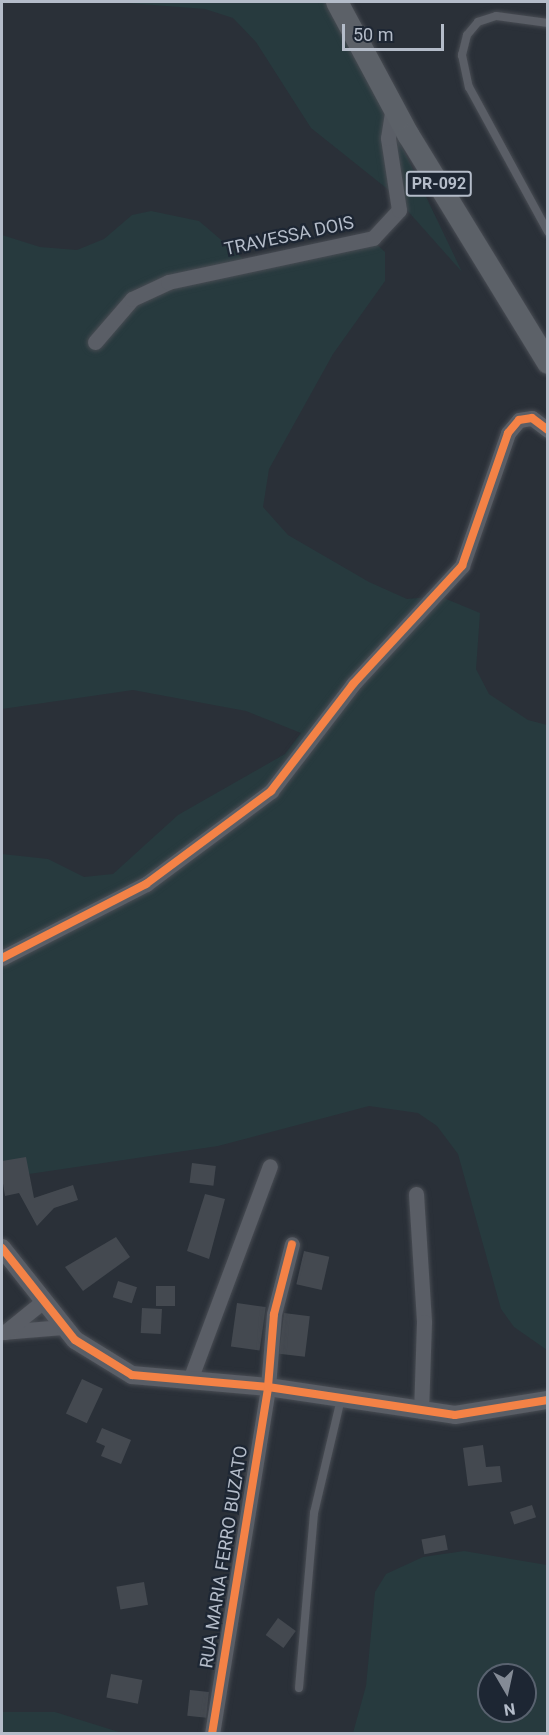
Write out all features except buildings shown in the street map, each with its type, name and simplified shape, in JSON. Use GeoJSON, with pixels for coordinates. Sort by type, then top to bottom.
{"type":"FeatureCollection","features":[{"type":"Feature","properties":{"kind":"main road","name":"PR-092"},"geometry":{"type":"LineString","coordinates":[[337,2],[393,106],[548,363]]}},
{"type":"Feature","properties":{"kind":"street","name":"TRAVESSA DOIS"},"geometry":{"type":"LineString","coordinates":[[95,342],[132,299],[168,282],[373,238],[399,210],[388,138],[393,106]]}},
{"type":"Feature","properties":{"kind":"street"},"geometry":{"type":"LineString","coordinates":[[2,957],[146,884],[271,790],[353,684],[462,566],[508,433],[519,420],[532,418],[548,430]]}},
{"type":"Feature","properties":{"kind":"street"},"geometry":{"type":"LineString","coordinates":[[191,1377],[270,1166]]}},
{"type":"Feature","properties":{"kind":"street"},"geometry":{"type":"LineString","coordinates":[[416,1194],[424,1322],[421,1411]]}},
{"type":"Feature","properties":{"kind":"street","name":"RUA MARIA FERRO BUZATO"},"geometry":{"type":"LineString","coordinates":[[212,1734],[268,1387],[274,1314],[292,1244]]}},
{"type":"Feature","properties":{"kind":"street"},"geometry":{"type":"LineString","coordinates":[[2,1248],[41,1303],[63,1327],[132,1375],[191,1377],[455,1415],[548,1400]]}},
{"type":"Feature","properties":{"kind":"street"},"geometry":{"type":"LineString","coordinates":[[3,1332],[41,1303]]}},
{"type":"Feature","properties":{"kind":"street"},"geometry":{"type":"LineString","coordinates":[[3,1332],[63,1327]]}},
{"type":"Feature","properties":{"kind":"lane"},"geometry":{"type":"LineString","coordinates":[[548,23],[496,16],[477,22],[466,34],[462,55],[469,87],[548,232]]}},
{"type":"Feature","properties":{"kind":"lane"},"geometry":{"type":"LineString","coordinates":[[299,1688],[314,1513],[341,1399]]}},
{"type":"Feature","properties":{"kind":"green space"},"geometry":{"type":"Polygon","coordinates":[[[114,2],[333,2],[462,272],[390,191],[311,128],[256,42],[233,18],[205,9],[114,2]]]}},
{"type":"Feature","properties":{"kind":"green space"},"geometry":{"type":"Polygon","coordinates":[[[151,211],[199,221],[247,262],[375,243],[385,252],[385,281],[333,354],[269,469],[263,507],[288,535],[369,582],[407,599],[439,596],[480,613],[476,669],[489,694],[528,720],[547,725],[547,1350],[514,1327],[501,1309],[458,1154],[437,1126],[418,1113],[369,1106],[218,1146],[2,1178],[2,854],[48,859],[84,877],[113,874],[178,815],[285,754],[301,733],[246,711],[133,690],[2,709],[2,235],[40,247],[77,250],[104,239],[132,215],[151,211]]]}},
{"type":"Feature","properties":{"kind":"green space"},"geometry":{"type":"Polygon","coordinates":[[[464,1551],[547,1565],[547,1733],[353,1733],[366,1686],[375,1592],[386,1574],[423,1557],[464,1551]]]}},
{"type":"Feature","properties":{"kind":"green space"},"geometry":{"type":"Polygon","coordinates":[[[2,1712],[55,1712],[122,1733],[2,1733],[2,1712]]]}},
{"type":"Feature","properties":{"kind":"cycle path"},"geometry":{"type":"LineString","coordinates":[[2,958],[146,884],[271,791],[353,684],[462,566],[508,433],[519,420],[532,418],[548,430]]}},
{"type":"Feature","properties":{"kind":"cycle path"},"geometry":{"type":"LineString","coordinates":[[212,1734],[268,1387],[274,1314],[292,1244]]}},
{"type":"Feature","properties":{"kind":"cycle path"},"geometry":{"type":"LineString","coordinates":[[2,1248],[75,1340],[132,1375],[268,1387],[455,1415],[548,1400]]}}]}
